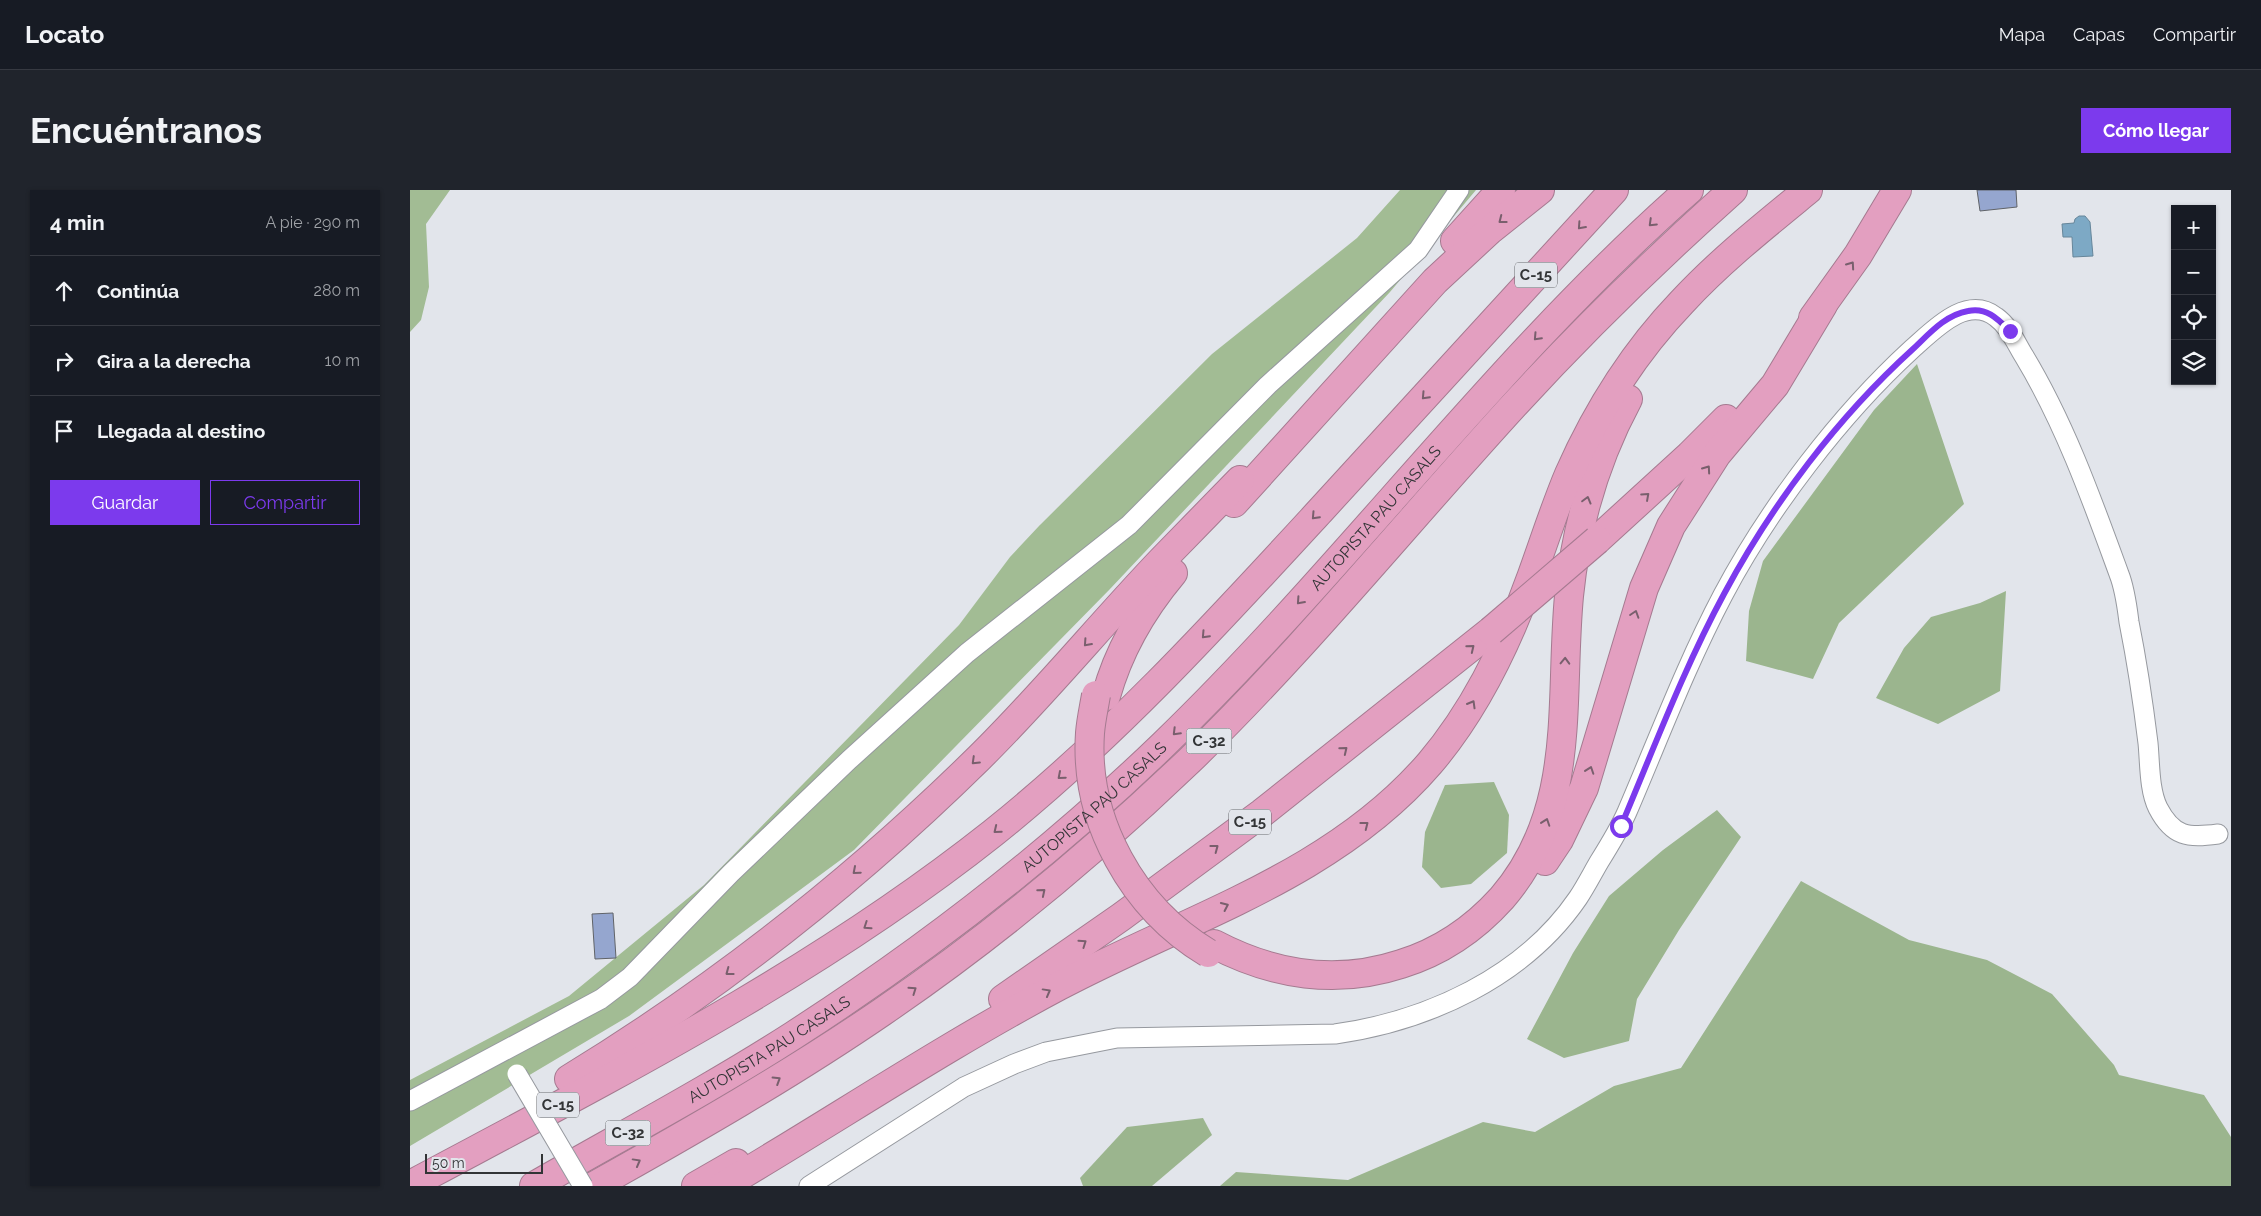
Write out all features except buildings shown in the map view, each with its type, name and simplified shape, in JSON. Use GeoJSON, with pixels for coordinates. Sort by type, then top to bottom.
{"type":"FeatureCollection","features":[{"type":"Feature","properties":{"kind":"highway"},"geometry":{"type":"LineString","coordinates":[[1501,190],[1240,480],[1161,571],[1129,614],[1114,639],[1102,670],[1101,765],[1108,801],[1119,837],[1136,869],[1162,903],[1211,948],[1249,972],[1304,985],[1331,986],[1386,980],[1438,960],[1462,947],[1501,915],[1547,859],[1572,815],[1595,754],[1644,588],[1671,526],[1717,454],[1775,385],[1823,305]]}},
{"type":"Feature","properties":{"kind":"highway"},"geometry":{"type":"LineString","coordinates":[[1101,695],[1124,644],[1138,619],[1163,585],[1199,543],[1434,280],[1490,230],[1540,190]]}},
{"type":"Feature","properties":{"kind":"highway","name":"C-15"},"geometry":{"type":"LineString","coordinates":[[410,1184],[705,1024],[778,982],[898,905],[993,833],[1100,741],[1160,682],[1614,190]]}},
{"type":"Feature","properties":{"kind":"highway","name":"AUTOPISTA PAU CASALS"},"geometry":{"type":"LineString","coordinates":[[534,1186],[721,1080],[858,993],[988,898],[1119,787],[1224,684],[1539,335],[1602,271],[1689,190]]}},
{"type":"Feature","properties":{"kind":"highway","name":"AUTOPISTA PAU CASALS"},"geometry":{"type":"LineString","coordinates":[[594,1186],[749,1097],[883,1011],[1012,916],[1119,826],[1252,698],[1569,346],[1645,271],[1733,190]]}},
{"type":"Feature","properties":{"kind":"highway"},"geometry":{"type":"LineString","coordinates":[[913,1068],[1091,969],[1251,894],[1317,859],[1378,816],[1430,763],[1452,735],[1484,683],[1531,579],[1569,475],[1596,420],[1621,379],[1660,326],[1682,301],[1736,249],[1808,190]]}},
{"type":"Feature","properties":{"kind":"highway"},"geometry":{"type":"LineString","coordinates":[[1211,948],[1280,970],[1314,975],[1360,974],[1409,961],[1440,947],[1475,924],[1509,889],[1525,866],[1538,842],[1547,821],[1558,777],[1563,725],[1570,594],[1583,516],[1600,460],[1611,432],[1652,359],[1693,306],[1735,263],[1817,190]]}},
{"type":"Feature","properties":{"kind":"highway","name":"C-15"},"geometry":{"type":"LineString","coordinates":[[723,1186],[913,1068],[931,1050],[977,1021],[1000,1001],[1129,911],[1262,813],[1491,631],[1597,540],[1731,415],[1784,355],[1823,305],[1858,255],[1892,198]]}},
{"type":"Feature","properties":{"kind":"highway"},"geometry":{"type":"LineString","coordinates":[[410,1173],[658,1023],[778,936],[840,886],[986,751],[1061,672],[1160,561],[1240,480]]}},
{"type":"Feature","properties":{"kind":"highway"},"geometry":{"type":"LineString","coordinates":[[696,1186],[788,1131],[973,1015],[1000,1001]]}},
{"type":"Feature","properties":{"kind":"highway"},"geometry":{"type":"LineString","coordinates":[[436,1186],[560,1118],[705,1024]]}},
{"type":"Feature","properties":{"kind":"street"},"geometry":{"type":"LineString","coordinates":[[410,1101],[601,999],[630,976],[738,867],[878,733],[967,653],[1129,525],[1268,385],[1418,250],[1459,190]]}},
{"type":"Feature","properties":{"kind":"street"},"geometry":{"type":"LineString","coordinates":[[809,1186],[964,1087],[1014,1064],[1046,1052],[1118,1038],[1335,1034],[1371,1029],[1442,1006],[1476,988],[1506,968],[1555,926],[1577,899],[1600,862],[1621,826],[1693,657],[1724,594],[1758,537],[1797,480],[1838,427],[1886,373],[1939,325],[1954,315],[1969,310],[1983,310],[1995,316],[2010,331],[2032,368],[2057,417],[2122,580],[2140,680],[2155,802],[2168,825],[2193,837],[2218,834]]}},
{"type":"Feature","properties":{"kind":"street"},"geometry":{"type":"LineString","coordinates":[[503,1052],[583,1186]]}},
{"type":"Feature","properties":{"kind":"green space"},"geometry":{"type":"Polygon","coordinates":[[[410,190],[450,190],[426,224],[429,287],[421,320],[410,332],[410,190]]]}},
{"type":"Feature","properties":{"kind":"green space"},"geometry":{"type":"Polygon","coordinates":[[[1400,190],[1476,190],[1390,292],[1110,589],[854,850],[629,1016],[410,1146],[410,1080],[569,996],[704,885],[959,625],[1010,557],[1039,526],[1212,354],[1357,238],[1400,190]]]}},
{"type":"Feature","properties":{"kind":"green space"},"geometry":{"type":"Polygon","coordinates":[[[1917,364],[1964,504],[1839,623],[1813,679],[1746,661],[1749,611],[1763,561],[1874,410],[1917,364]]]}},
{"type":"Feature","properties":{"kind":"green space"},"geometry":{"type":"Polygon","coordinates":[[[2006,591],[2000,691],[1938,724],[1876,698],[1904,648],[1931,617],[1980,603],[2006,591]]]}},
{"type":"Feature","properties":{"kind":"green space"},"geometry":{"type":"Polygon","coordinates":[[[1494,782],[1509,815],[1507,853],[1471,884],[1441,888],[1422,867],[1425,832],[1445,785],[1494,782]]]}},
{"type":"Feature","properties":{"kind":"green space"},"geometry":{"type":"Polygon","coordinates":[[[1717,810],[1741,837],[1679,930],[1637,999],[1629,1041],[1564,1058],[1527,1039],[1573,953],[1609,896],[1663,850],[1717,810]]]}},
{"type":"Feature","properties":{"kind":"green space"},"geometry":{"type":"Polygon","coordinates":[[[1801,881],[1909,940],[1987,960],[2052,994],[2114,1065],[2119,1075],[2204,1095],[2231,1137],[2231,1186],[1220,1186],[1236,1172],[1348,1180],[1483,1122],[1535,1132],[1614,1086],[1681,1068],[1801,881]]]}},
{"type":"Feature","properties":{"kind":"green space"},"geometry":{"type":"Polygon","coordinates":[[[1203,1118],[1212,1135],[1152,1186],[1083,1186],[1080,1178],[1127,1127],[1203,1118]]]}},
{"type":"Feature","properties":{"kind":"water"},"geometry":{"type":"Polygon","coordinates":[[[2079,216],[2085,216],[2090,222],[2093,256],[2073,257],[2072,237],[2063,237],[2062,224],[2074,223],[2075,219],[2079,216]]]}},
{"type":"Feature","properties":{"kind":"route"},"geometry":{"type":"LineString","coordinates":[[1621,826],[1693,657],[1724,594],[1758,537],[1797,480],[1838,427],[1886,373],[1939,325],[1954,315],[1969,310],[1983,310],[1995,316],[2010,331]]}}]}
